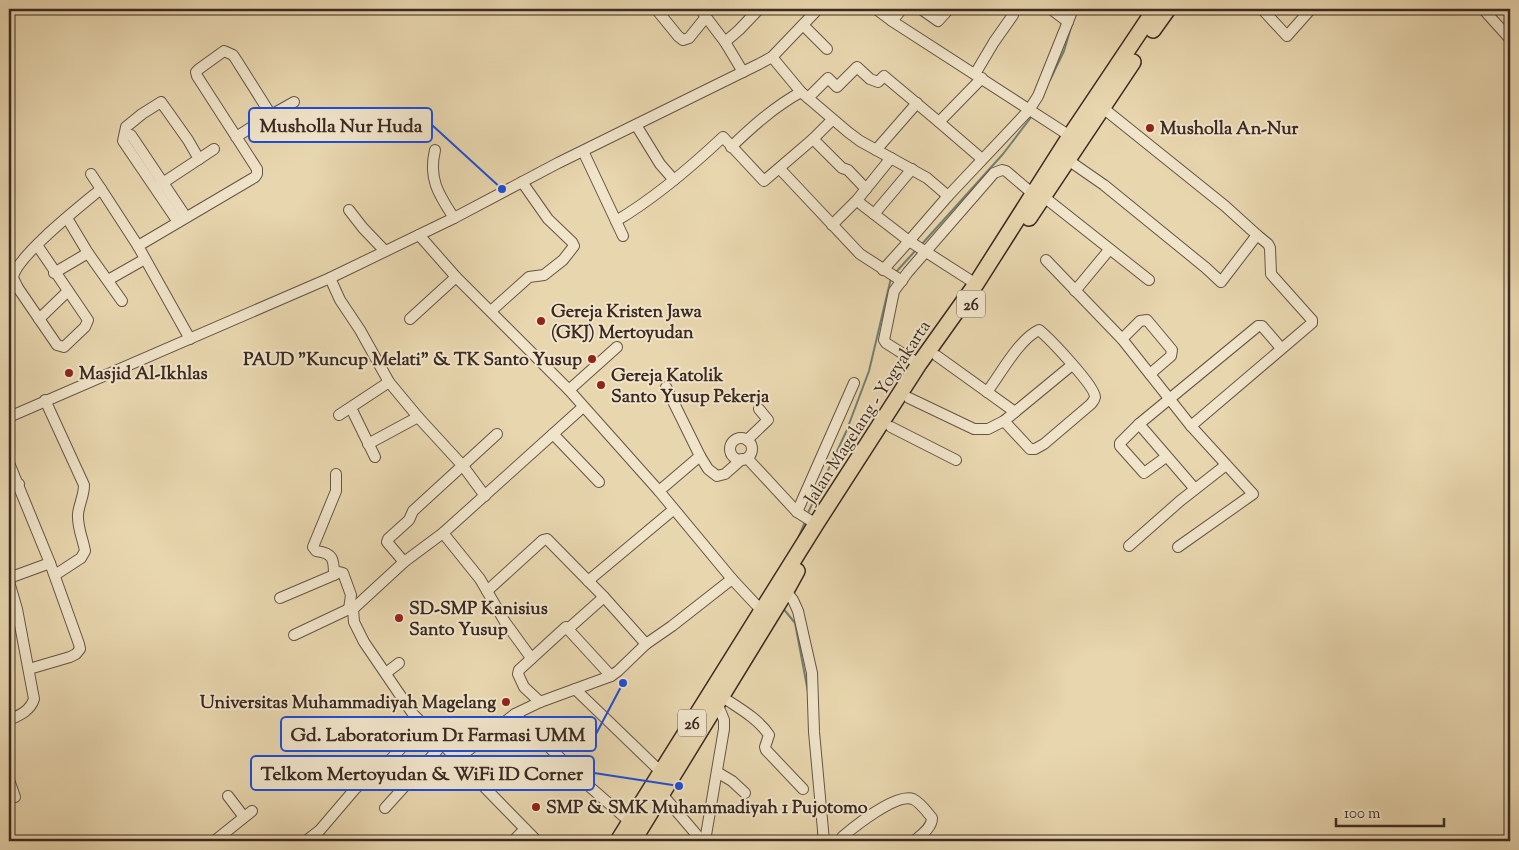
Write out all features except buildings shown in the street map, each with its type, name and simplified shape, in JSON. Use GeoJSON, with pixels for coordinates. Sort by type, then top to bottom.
{"type":"FeatureCollection","features":[{"type":"Feature","properties":{"kind":"highway","name":"Jalan Magelang - Yogyakarta"},"geometry":{"type":"LineString","coordinates":[[618,841],[774,599],[814,523],[833,506],[891,427],[1038,195],[1070,136],[1155,9]]}},
{"type":"Feature","properties":{"kind":"highway","name":"Jalan Magelang - Yogyakarta"},"geometry":{"type":"LineString","coordinates":[[632,841],[765,625],[774,599],[797,571],[833,506],[919,364],[1038,195],[1068,160],[1168,9]]}},
{"type":"Feature","properties":{"kind":"street"},"geometry":{"type":"LineString","coordinates":[[656,9],[683,40],[689,38],[703,13],[725,42],[743,72]]}},
{"type":"Feature","properties":{"kind":"street"},"geometry":{"type":"LineString","coordinates":[[9,416],[230,323],[330,278],[454,218],[583,151],[772,57],[818,9]]}},
{"type":"Feature","properties":{"kind":"street"},"geometry":{"type":"LineString","coordinates":[[876,9],[1070,136]]}},
{"type":"Feature","properties":{"kind":"street"},"geometry":{"type":"LineString","coordinates":[[892,21],[902,9]]}},
{"type":"Feature","properties":{"kind":"street"},"geometry":{"type":"LineString","coordinates":[[921,9],[938,21],[949,9]]}},
{"type":"Feature","properties":{"kind":"street"},"geometry":{"type":"LineString","coordinates":[[919,364],[884,340],[894,291],[902,281],[917,247],[948,196],[982,159],[1033,113],[1067,21],[1074,9]]}},
{"type":"Feature","properties":{"kind":"street"},"geometry":{"type":"LineString","coordinates":[[1262,9],[1287,36],[1311,9]]}},
{"type":"Feature","properties":{"kind":"street"},"geometry":{"type":"LineString","coordinates":[[1483,9],[1510,39]]}},
{"type":"Feature","properties":{"kind":"street"},"geometry":{"type":"LineString","coordinates":[[725,42],[739,30],[755,10]]}},
{"type":"Feature","properties":{"kind":"street"},"geometry":{"type":"LineString","coordinates":[[1054,11],[1067,21]]}},
{"type":"Feature","properties":{"kind":"street"},"geometry":{"type":"LineString","coordinates":[[939,122],[978,76],[994,42],[1013,15]]}},
{"type":"Feature","properties":{"kind":"street"},"geometry":{"type":"LineString","coordinates":[[803,25],[828,49]]}},
{"type":"Feature","properties":{"kind":"street"},"geometry":{"type":"LineString","coordinates":[[138,246],[257,175],[257,170],[196,72],[224,52],[233,55],[271,115]]}},
{"type":"Feature","properties":{"kind":"street"},"geometry":{"type":"LineString","coordinates":[[772,57],[804,95],[832,120],[860,141],[927,178],[948,196]]}},
{"type":"Feature","properties":{"kind":"street"},"geometry":{"type":"LineString","coordinates":[[731,147],[761,118],[783,102],[804,95],[828,78],[837,86],[857,67],[870,79],[878,82],[884,76],[982,159]]}},
{"type":"Feature","properties":{"kind":"street"},"geometry":{"type":"LineString","coordinates":[[182,220],[159,185],[131,134],[125,134],[126,127],[160,102],[188,140],[198,159]]}},
{"type":"Feature","properties":{"kind":"street"},"geometry":{"type":"LineString","coordinates":[[236,137],[294,102]]}},
{"type":"Feature","properties":{"kind":"street"},"geometry":{"type":"LineString","coordinates":[[876,150],[917,103]]}},
{"type":"Feature","properties":{"kind":"street"},"geometry":{"type":"LineString","coordinates":[[1103,108],[1225,206],[1270,248],[1271,274],[1312,320],[1312,323],[1191,426]]}},
{"type":"Feature","properties":{"kind":"street"},"geometry":{"type":"LineString","coordinates":[[616,221],[638,208],[723,138],[764,181],[780,169],[832,120]]}},
{"type":"Feature","properties":{"kind":"street"},"geometry":{"type":"LineString","coordinates":[[636,125],[656,157],[674,180]]}},
{"type":"Feature","properties":{"kind":"street"},"geometry":{"type":"LineString","coordinates":[[813,139],[866,189]]}},
{"type":"Feature","properties":{"kind":"street"},"geometry":{"type":"LineString","coordinates":[[159,185],[214,149]]}},
{"type":"Feature","properties":{"kind":"street"},"geometry":{"type":"LineString","coordinates":[[435,150],[431,168],[433,181],[454,218]]}},
{"type":"Feature","properties":{"kind":"street"},"geometry":{"type":"LineString","coordinates":[[583,151],[623,236]]}},
{"type":"Feature","properties":{"kind":"street"},"geometry":{"type":"LineString","coordinates":[[832,225],[892,158]]}},
{"type":"Feature","properties":{"kind":"street"},"geometry":{"type":"LineString","coordinates":[[1068,160],[1104,185],[1221,282],[1257,235]]}},
{"type":"Feature","properties":{"kind":"street"},"geometry":{"type":"LineString","coordinates":[[780,169],[860,254],[902,281]]}},
{"type":"Feature","properties":{"kind":"street"},"geometry":{"type":"LineString","coordinates":[[874,214],[912,169]]}},
{"type":"Feature","properties":{"kind":"street"},"geometry":{"type":"LineString","coordinates":[[887,272],[917,247],[998,170],[1006,171],[1149,280]]}},
{"type":"Feature","properties":{"kind":"street"},"geometry":{"type":"LineString","coordinates":[[91,174],[138,246],[190,339]]}},
{"type":"Feature","properties":{"kind":"street"},"geometry":{"type":"LineString","coordinates":[[491,311],[529,277],[544,275],[563,260],[574,246],[548,219],[522,182]]}},
{"type":"Feature","properties":{"kind":"street"},"geometry":{"type":"LineString","coordinates":[[36,245],[87,318],[88,324],[66,347],[58,345],[13,278],[16,271],[36,245],[101,189]]}},
{"type":"Feature","properties":{"kind":"street"},"geometry":{"type":"LineString","coordinates":[[861,204],[917,247],[976,284]]}},
{"type":"Feature","properties":{"kind":"street"},"geometry":{"type":"LineString","coordinates":[[349,210],[385,251]]}},
{"type":"Feature","properties":{"kind":"street"},"geometry":{"type":"LineString","coordinates":[[67,218],[88,253],[122,301]]}},
{"type":"Feature","properties":{"kind":"street"},"geometry":{"type":"LineString","coordinates":[[419,235],[456,277],[568,390],[659,491],[732,578],[774,599],[793,600],[798,611],[812,673],[814,732],[824,839],[843,839],[861,820],[908,798],[915,800],[932,818],[929,828],[914,841]]}},
{"type":"Feature","properties":{"kind":"street"},"geometry":{"type":"LineString","coordinates":[[1076,292],[1109,250]]}},
{"type":"Feature","properties":{"kind":"street"},"geometry":{"type":"LineString","coordinates":[[54,273],[88,253]]}},
{"type":"Feature","properties":{"kind":"street"},"geometry":{"type":"LineString","coordinates":[[108,280],[145,259]]}},
{"type":"Feature","properties":{"kind":"street"},"geometry":{"type":"LineString","coordinates":[[1046,260],[1122,339],[1191,426],[1252,495],[1178,547]]}},
{"type":"Feature","properties":{"kind":"street"},"geometry":{"type":"LineString","coordinates":[[410,319],[456,277]]}},
{"type":"Feature","properties":{"kind":"street"},"geometry":{"type":"LineString","coordinates":[[330,278],[340,300],[360,330],[388,382],[463,466],[485,496]]}},
{"type":"Feature","properties":{"kind":"street"},"geometry":{"type":"LineString","coordinates":[[39,319],[68,292]]}},
{"type":"Feature","properties":{"kind":"street"},"geometry":{"type":"LineString","coordinates":[[1122,339],[1143,319],[1150,322],[1167,343],[1172,350],[1171,356],[1150,374]]}},
{"type":"Feature","properties":{"kind":"street"},"geometry":{"type":"LineString","coordinates":[[1166,457],[1144,473],[1120,446],[1120,443],[1139,424],[1258,326],[1262,326],[1281,348]]}},
{"type":"Feature","properties":{"kind":"street"},"geometry":{"type":"LineString","coordinates":[[987,392],[1020,347],[1037,330],[1082,375],[1095,396],[1094,400],[1044,444],[1035,449],[1030,449],[1004,421]]}},
{"type":"Feature","properties":{"kind":"street"},"geometry":{"type":"LineString","coordinates":[[568,390],[617,347]]}},
{"type":"Feature","properties":{"kind":"street"},"geometry":{"type":"LineString","coordinates":[[936,356],[1015,412]]}},
{"type":"Feature","properties":{"kind":"street"},"geometry":{"type":"LineString","coordinates":[[908,398],[974,429],[988,429],[1004,421],[1072,365]]}},
{"type":"Feature","properties":{"kind":"street"},"geometry":{"type":"LineString","coordinates":[[339,415],[388,382]]}},
{"type":"Feature","properties":{"kind":"street"},"geometry":{"type":"LineString","coordinates":[[800,514],[854,383]]}},
{"type":"Feature","properties":{"kind":"street"},"geometry":{"type":"LineString","coordinates":[[666,387],[700,456],[708,468],[717,476],[725,474],[745,458],[752,451],[748,440],[739,438],[734,441],[730,446],[733,456],[737,459],[745,458],[800,514],[814,523]]}},
{"type":"Feature","properties":{"kind":"street"},"geometry":{"type":"LineString","coordinates":[[45,400],[84,485],[78,514],[85,551],[80,558],[55,575]]}},
{"type":"Feature","properties":{"kind":"street"},"geometry":{"type":"LineString","coordinates":[[294,635],[351,609],[404,562],[443,533],[583,407]]}},
{"type":"Feature","properties":{"kind":"street"},"geometry":{"type":"LineString","coordinates":[[351,408],[375,457]]}},
{"type":"Feature","properties":{"kind":"street"},"geometry":{"type":"LineString","coordinates":[[748,440],[768,420],[759,409]]}},
{"type":"Feature","properties":{"kind":"street"},"geometry":{"type":"LineString","coordinates":[[368,444],[418,417]]}},
{"type":"Feature","properties":{"kind":"street"},"geometry":{"type":"LineString","coordinates":[[1139,424],[1195,489]]}},
{"type":"Feature","properties":{"kind":"street"},"geometry":{"type":"LineString","coordinates":[[891,427],[956,460]]}},
{"type":"Feature","properties":{"kind":"street"},"geometry":{"type":"LineString","coordinates":[[404,562],[387,542],[388,539],[409,520],[413,511],[497,434]]}},
{"type":"Feature","properties":{"kind":"street"},"geometry":{"type":"LineString","coordinates":[[553,434],[600,482]]}},
{"type":"Feature","properties":{"kind":"street"},"geometry":{"type":"LineString","coordinates":[[659,491],[700,456]]}},
{"type":"Feature","properties":{"kind":"street"},"geometry":{"type":"LineString","coordinates":[[9,463],[55,575],[80,650],[70,657],[29,669]]}},
{"type":"Feature","properties":{"kind":"street"},"geometry":{"type":"LineString","coordinates":[[1129,546],[1226,464]]}},
{"type":"Feature","properties":{"kind":"street"},"geometry":{"type":"LineString","coordinates":[[334,575],[334,561],[331,557],[324,552],[316,551],[312,547],[336,491],[336,474]]}},
{"type":"Feature","properties":{"kind":"street"},"geometry":{"type":"LineString","coordinates":[[9,489],[18,484]]}},
{"type":"Feature","properties":{"kind":"street"},"geometry":{"type":"LineString","coordinates":[[588,581],[673,510]]}},
{"type":"Feature","properties":{"kind":"street"},"geometry":{"type":"LineString","coordinates":[[443,533],[480,579],[505,622],[531,659]]}},
{"type":"Feature","properties":{"kind":"street"},"geometry":{"type":"LineString","coordinates":[[487,591],[543,540],[547,539],[604,597],[646,644]]}},
{"type":"Feature","properties":{"kind":"street"},"geometry":{"type":"LineString","coordinates":[[9,578],[50,563]]}},
{"type":"Feature","properties":{"kind":"street"},"geometry":{"type":"LineString","coordinates":[[280,598],[342,572],[348,583],[354,622],[364,642],[413,714],[537,841]]}},
{"type":"Feature","properties":{"kind":"street"},"geometry":{"type":"LineString","coordinates":[[457,759],[515,714],[540,702],[611,676],[646,644],[672,626],[732,578]]}},
{"type":"Feature","properties":{"kind":"street"},"geometry":{"type":"LineString","coordinates":[[9,582],[33,692],[32,706],[22,714],[9,720]]}},
{"type":"Feature","properties":{"kind":"street"},"geometry":{"type":"LineString","coordinates":[[540,702],[524,686],[518,674],[519,670],[566,627],[568,629],[604,597]]}},
{"type":"Feature","properties":{"kind":"street"},"geometry":{"type":"LineString","coordinates":[[568,629],[611,676]]}},
{"type":"Feature","properties":{"kind":"street"},"geometry":{"type":"LineString","coordinates":[[386,673],[399,663]]}},
{"type":"Feature","properties":{"kind":"street"},"geometry":{"type":"LineString","coordinates":[[574,689],[661,772]]}},
{"type":"Feature","properties":{"kind":"street"},"geometry":{"type":"LineString","coordinates":[[703,841],[724,729],[719,699]]}},
{"type":"Feature","properties":{"kind":"street"},"geometry":{"type":"LineString","coordinates":[[719,699],[758,723],[767,732],[768,735],[764,746],[766,750],[802,789]]}},
{"type":"Feature","properties":{"kind":"street"},"geometry":{"type":"LineString","coordinates":[[515,714],[590,787],[630,822]]}},
{"type":"Feature","properties":{"kind":"street"},"geometry":{"type":"LineString","coordinates":[[306,841],[320,830],[355,789],[390,760],[423,725]]}},
{"type":"Feature","properties":{"kind":"street"},"geometry":{"type":"LineString","coordinates":[[385,808],[442,745]]}},
{"type":"Feature","properties":{"kind":"street"},"geometry":{"type":"LineString","coordinates":[[717,772],[732,781],[745,793]]}},
{"type":"Feature","properties":{"kind":"street"},"geometry":{"type":"LineString","coordinates":[[9,780],[15,797]]}},
{"type":"Feature","properties":{"kind":"street"},"geometry":{"type":"LineString","coordinates":[[661,794],[703,841]]}},
{"type":"Feature","properties":{"kind":"street"},"geometry":{"type":"LineString","coordinates":[[216,840],[248,814],[228,796]]}},
{"type":"Feature","properties":{"kind":"street"},"geometry":{"type":"LineString","coordinates":[[513,841],[524,829]]}},
{"type":"Feature","properties":{"kind":"waterway"},"geometry":{"type":"LineString","coordinates":[[1050,80],[1064,51],[1072,24]]}},
{"type":"Feature","properties":{"kind":"waterway"},"geometry":{"type":"LineString","coordinates":[[921,245],[1003,154],[1032,116]]}},
{"type":"Feature","properties":{"kind":"waterway"},"geometry":{"type":"LineString","coordinates":[[896,272],[916,250]]}},
{"type":"Feature","properties":{"kind":"waterway"},"geometry":{"type":"LineString","coordinates":[[807,515],[846,432],[869,371],[891,278]]}},
{"type":"Feature","properties":{"kind":"waterway"},"geometry":{"type":"LineString","coordinates":[[797,541],[805,522]]}},
{"type":"Feature","properties":{"kind":"waterway"},"geometry":{"type":"LineString","coordinates":[[782,607],[795,623],[808,692]]}},
{"type":"Feature","properties":{"kind":"waterway"},"geometry":{"type":"LineString","coordinates":[[818,831],[819,841]]}},
{"type":"Feature","properties":{"kind":"place","name":"Musholla An-Nur"},"geometry":{"type":"Point","coordinates":[1150,128]}},
{"type":"Feature","properties":{"kind":"place","name":"Musholla Nur Huda"},"geometry":{"type":"Point","coordinates":[502,189]}},
{"type":"Feature","properties":{"kind":"place","name":"Gereja Kristen Jawa (GKJ) Mertoyudan"},"geometry":{"type":"Point","coordinates":[541,321]}},
{"type":"Feature","properties":{"kind":"place","name":"PAUD \"Kuncup Melati\" & TK Santo Yusup"},"geometry":{"type":"Point","coordinates":[592,359]}},
{"type":"Feature","properties":{"kind":"place","name":"Masjid Al-Ikhlas"},"geometry":{"type":"Point","coordinates":[69,373]}},
{"type":"Feature","properties":{"kind":"place","name":"Gereja Katolik Santo Yusup Pekerja"},"geometry":{"type":"Point","coordinates":[601,385]}},
{"type":"Feature","properties":{"kind":"place","name":"SD-SMP Kanisius Santo Yusup"},"geometry":{"type":"Point","coordinates":[399,618]}},
{"type":"Feature","properties":{"kind":"place","name":"Gd. Laboratorium D1 Farmasi UMM"},"geometry":{"type":"Point","coordinates":[623,683]}},
{"type":"Feature","properties":{"kind":"place","name":"Universitas Muhammadiyah Magelang"},"geometry":{"type":"Point","coordinates":[506,702]}},
{"type":"Feature","properties":{"kind":"place","name":"Telkom Mertoyudan & WiFi ID Corner"},"geometry":{"type":"Point","coordinates":[679,786]}},
{"type":"Feature","properties":{"kind":"place","name":"SMP & SMK Muhammadiyah 1 Pujotomo"},"geometry":{"type":"Point","coordinates":[536,807]}}]}
